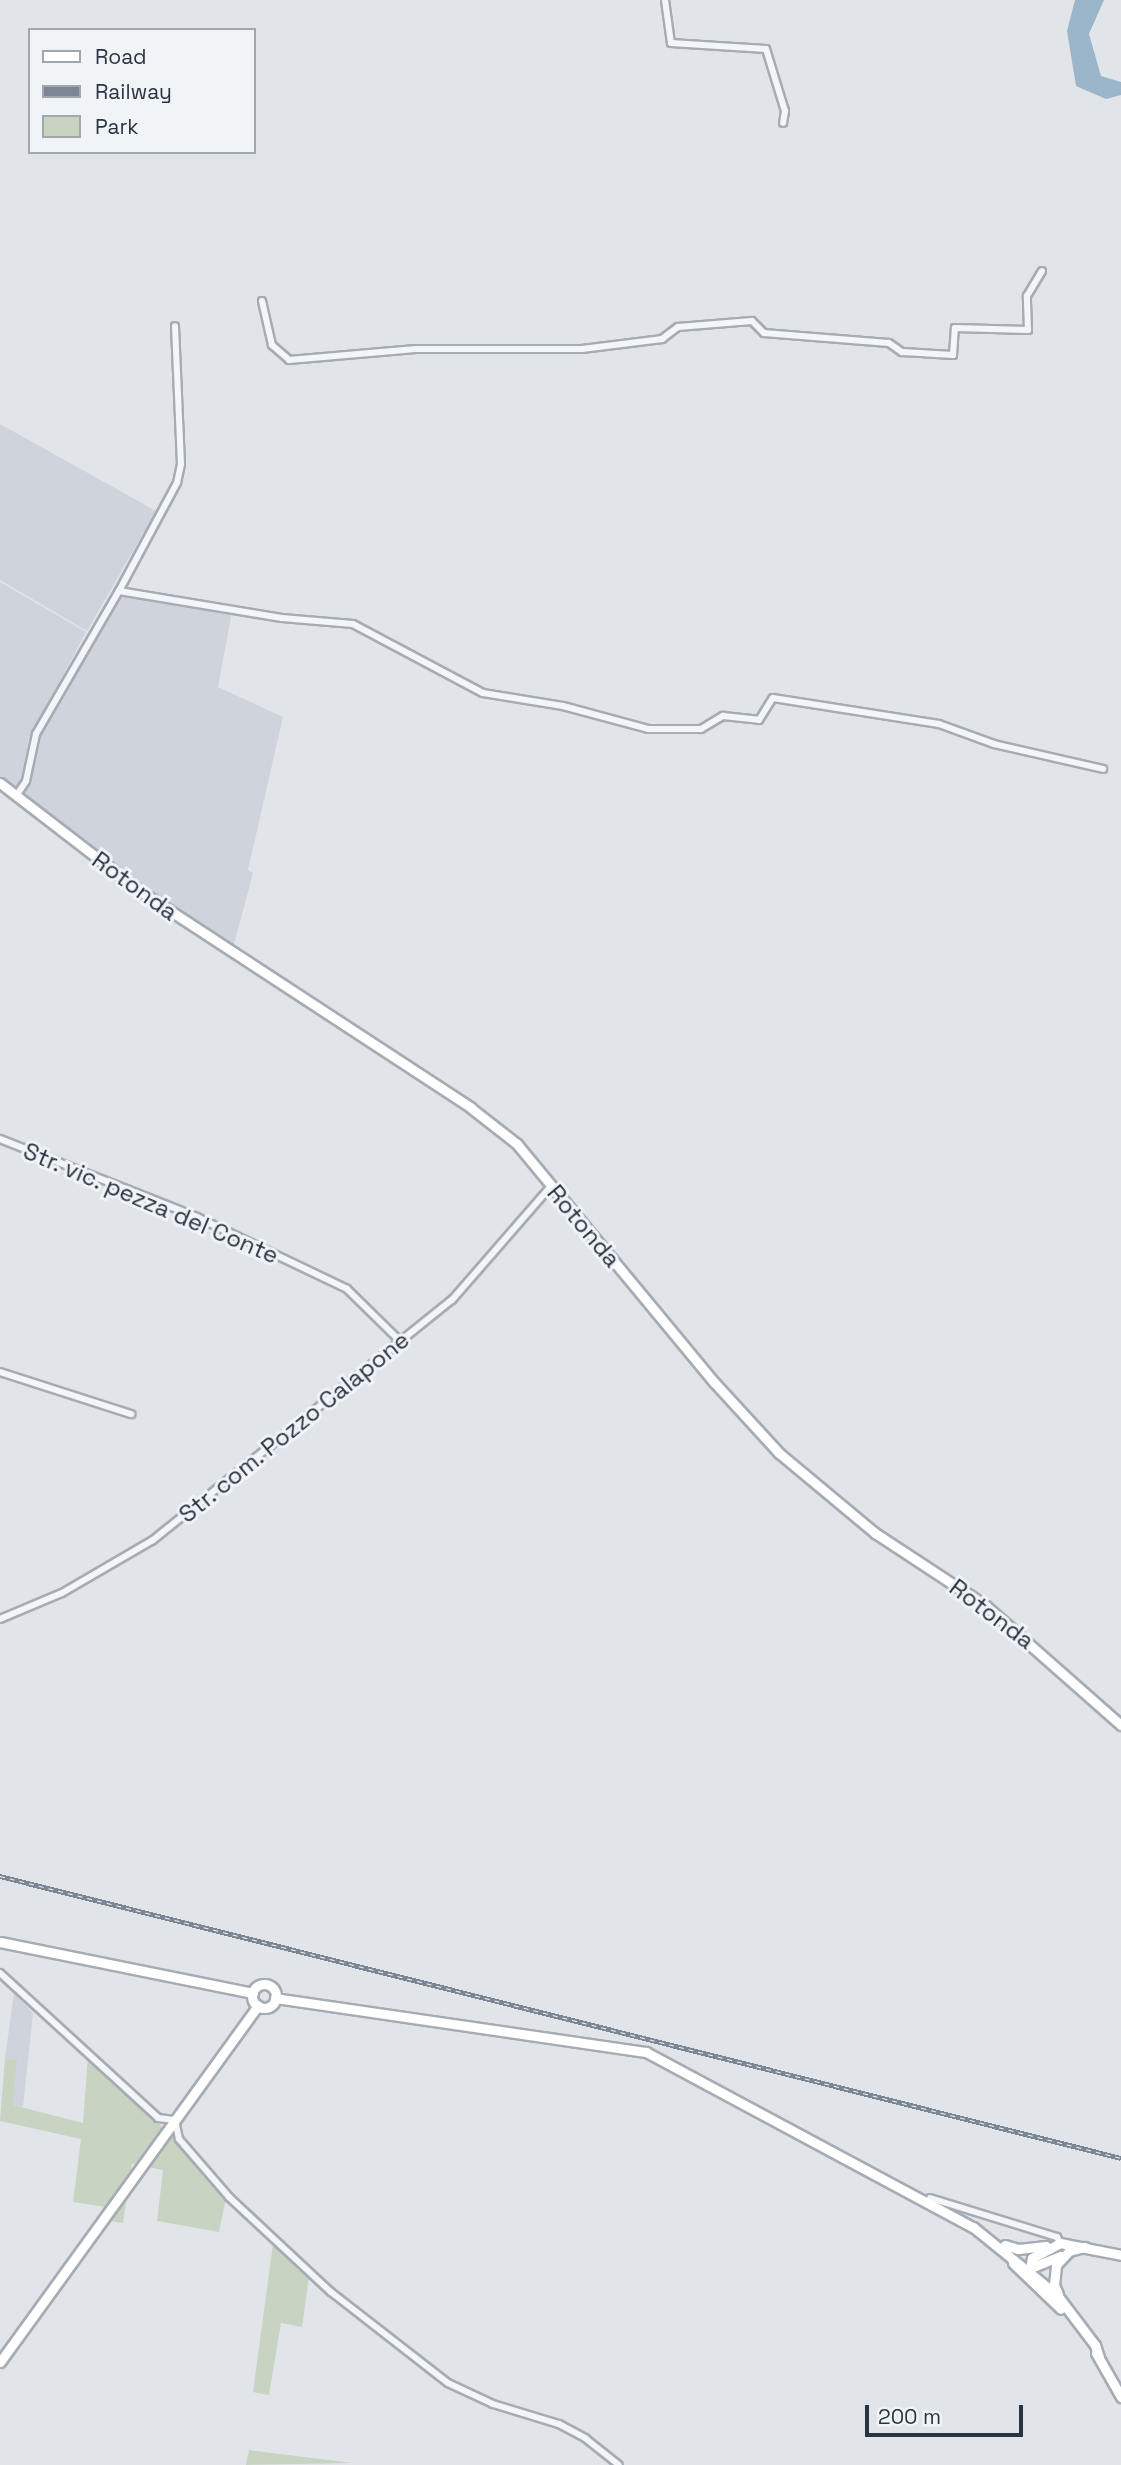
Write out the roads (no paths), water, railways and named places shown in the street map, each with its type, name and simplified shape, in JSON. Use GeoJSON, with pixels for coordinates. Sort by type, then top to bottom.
{"type":"FeatureCollection","features":[{"type":"Feature","properties":{"kind":"main road","name":"Rotonda"},"geometry":{"type":"LineString","coordinates":[[0,783],[143,893],[471,1108],[517,1144],[779,1454],[875,1533],[986,1606],[1121,1725]]}},
{"type":"Feature","properties":{"kind":"main road"},"geometry":{"type":"LineString","coordinates":[[0,1942],[253,1993],[266,1985],[275,1998],[646,2052],[909,2196],[1029,2269],[1099,2357],[1121,2397]]}},
{"type":"Feature","properties":{"kind":"main road"},"geometry":{"type":"LineString","coordinates":[[253,1993],[258,2006]]}},
{"type":"Feature","properties":{"kind":"main road"},"geometry":{"type":"LineString","coordinates":[[258,2006],[269,2007],[275,1998]]}},
{"type":"Feature","properties":{"kind":"main road"},"geometry":{"type":"LineString","coordinates":[[0,2362],[258,2006]]}},
{"type":"Feature","properties":{"kind":"main road"},"geometry":{"type":"LineString","coordinates":[[909,2196],[929,2201],[1011,2248],[1058,2243],[1121,2255]]}},
{"type":"Feature","properties":{"kind":"main road"},"geometry":{"type":"LineString","coordinates":[[929,2201],[973,2227],[1029,2269],[1095,2345]]}},
{"type":"Feature","properties":{"kind":"main road"},"geometry":{"type":"LineString","coordinates":[[983,2240],[1058,2306]]}},
{"type":"Feature","properties":{"kind":"main road"},"geometry":{"type":"LineString","coordinates":[[1029,2269],[1032,2258],[1058,2243]]}},
{"type":"Feature","properties":{"kind":"main road"},"geometry":{"type":"LineString","coordinates":[[1029,2269],[1090,2247]]}},
{"type":"Feature","properties":{"kind":"main road"},"geometry":{"type":"LineString","coordinates":[[1063,2255],[1054,2271],[1056,2290],[1095,2345],[1099,2357]]}},
{"type":"Feature","properties":{"kind":"street"},"geometry":{"type":"LineString","coordinates":[[665,0],[671,43],[766,49],[785,111],[783,122]]}},
{"type":"Feature","properties":{"kind":"street"},"geometry":{"type":"LineString","coordinates":[[262,301],[272,345],[289,360],[416,349],[582,349],[662,339],[678,327],[752,321],[764,333],[889,343],[902,352],[953,355],[955,328],[1028,330],[1027,296],[1042,271]]}},
{"type":"Feature","properties":{"kind":"street"},"geometry":{"type":"LineString","coordinates":[[16,796],[26,781],[36,734],[79,665],[179,473],[179,356],[175,326]]}},
{"type":"Feature","properties":{"kind":"street"},"geometry":{"type":"LineString","coordinates":[[119,591],[282,618],[353,624],[483,693],[564,706],[648,729],[701,729],[723,716],[759,720],[773,698],[939,724],[995,744],[1103,769]]}},
{"type":"Feature","properties":{"kind":"street","name":"Str. vic. pezza del Conte"},"geometry":{"type":"LineString","coordinates":[[0,1139],[197,1217],[347,1289],[400,1341]]}},
{"type":"Feature","properties":{"kind":"street","name":"Str. com. Pozzo Calapone"},"geometry":{"type":"LineString","coordinates":[[0,1619],[62,1593],[153,1540],[469,1283],[551,1186]]}},
{"type":"Feature","properties":{"kind":"street"},"geometry":{"type":"LineString","coordinates":[[0,1372],[131,1414]]}},
{"type":"Feature","properties":{"kind":"street"},"geometry":{"type":"LineString","coordinates":[[0,1973],[158,2118],[175,2120],[179,2139],[229,2197],[331,2292],[448,2384],[493,2404],[559,2424],[586,2438],[619,2465]]}},
{"type":"Feature","properties":{"kind":"street"},"geometry":{"type":"LineString","coordinates":[[162,2139],[179,2139]]}},
{"type":"Feature","properties":{"kind":"street"},"geometry":{"type":"LineString","coordinates":[[929,2201],[1057,2237],[1058,2243]]}},
{"type":"Feature","properties":{"kind":"water"},"geometry":{"type":"Polygon","coordinates":[[[1075,0],[1104,0],[1089,34],[1101,76],[1121,82],[1121,95],[1106,99],[1076,86],[1067,31],[1075,0]]]}},
{"type":"Feature","properties":{"kind":"railway"},"geometry":{"type":"LineString","coordinates":[[0,1876],[1121,2158]]}}]}
